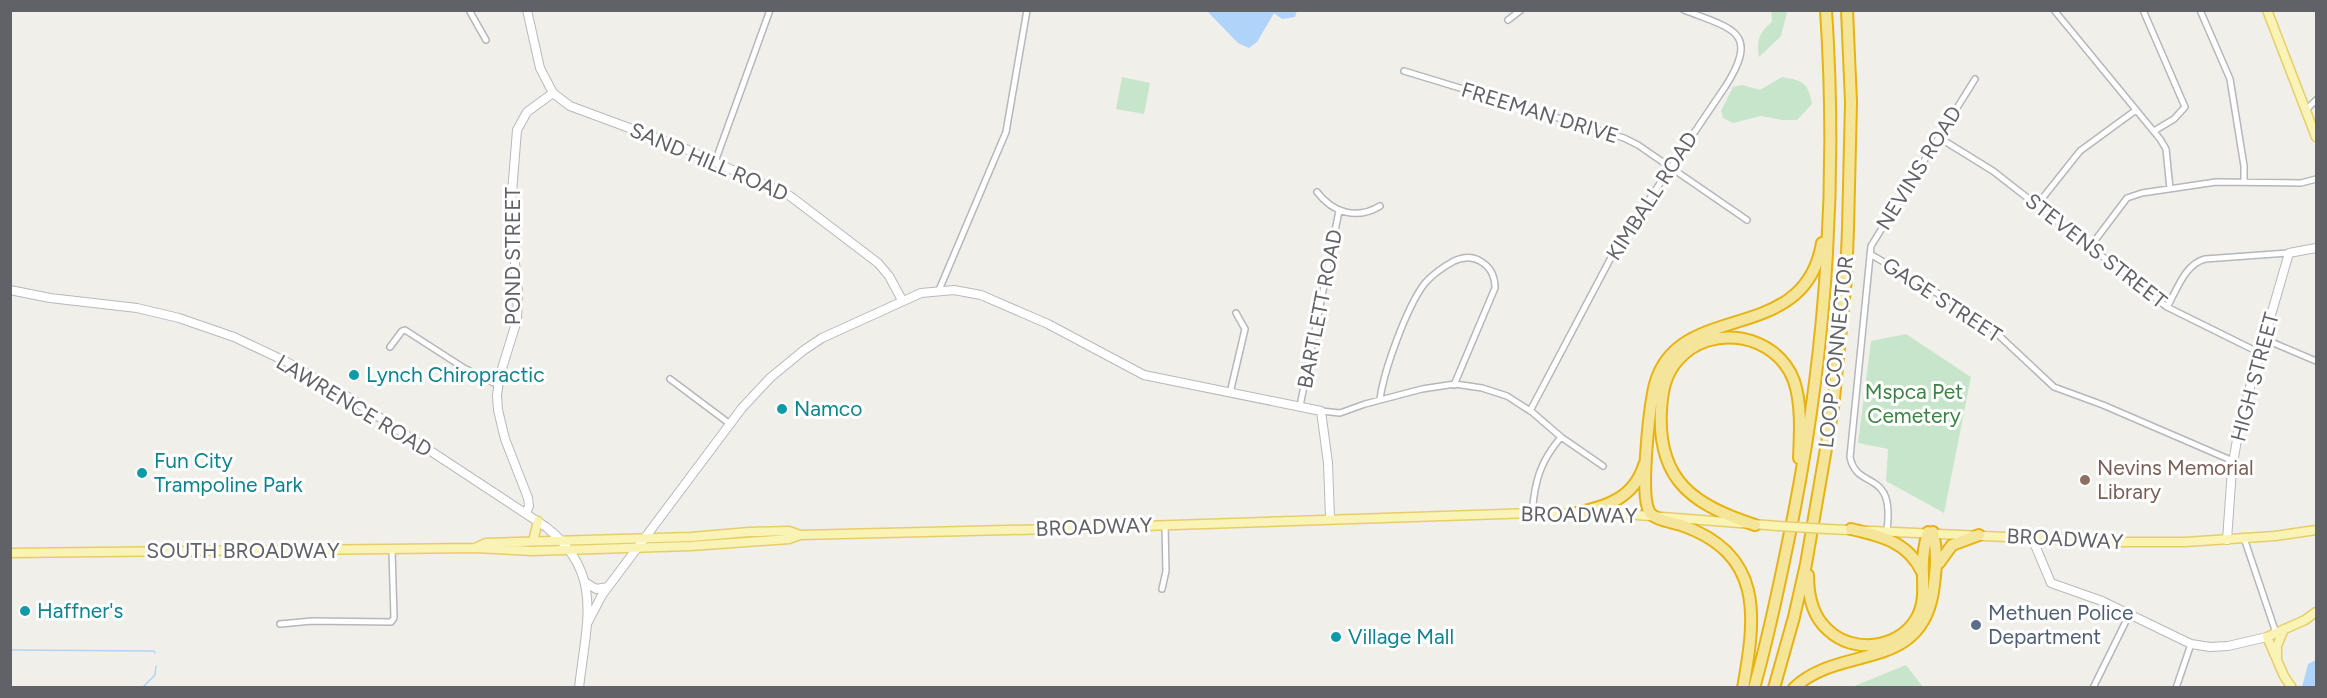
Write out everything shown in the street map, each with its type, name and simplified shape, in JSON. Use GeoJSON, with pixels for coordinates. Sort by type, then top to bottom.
{"type":"FeatureCollection","features":[{"type":"Feature","properties":{"kind":"highway","name":"LOOP CONNECTOR"},"geometry":{"type":"LineString","coordinates":[[1754,687],[1771,626],[1810,425],[1822,322],[1830,163],[1826,10]]}},
{"type":"Feature","properties":{"kind":"highway","name":"LOOP CONNECTOR"},"geometry":{"type":"LineString","coordinates":[[1774,687],[1794,617],[1816,509],[1833,408],[1846,278],[1851,102],[1847,10]]}},
{"type":"Feature","properties":{"kind":"highway"},"geometry":{"type":"LineString","coordinates":[[1743,687],[1752,618],[1750,596],[1743,575],[1730,555],[1712,539],[1652,516],[1648,511],[1646,493],[1648,450],[1655,383],[1671,355],[1684,343],[1699,334],[1773,310],[1793,296],[1809,278],[1817,263],[1822,244],[1830,163]]}},
{"type":"Feature","properties":{"kind":"highway"},"geometry":{"type":"LineString","coordinates":[[1755,525],[1717,512],[1690,494],[1674,473],[1664,451],[1661,415],[1667,378],[1678,360],[1689,350],[1705,341],[1720,337],[1746,339],[1764,346],[1781,359],[1794,381],[1800,447],[1788,543]]}},
{"type":"Feature","properties":{"kind":"highway"},"geometry":{"type":"LineString","coordinates":[[1575,513],[1605,506],[1629,491],[1640,477],[1648,450]]}},
{"type":"Feature","properties":{"kind":"highway"},"geometry":{"type":"LineString","coordinates":[[1816,509],[1808,588],[1811,601],[1819,620],[1836,636],[1853,644],[1869,646],[1886,643],[1903,634],[1916,620],[1922,606],[1923,572],[1930,532]]}},
{"type":"Feature","properties":{"kind":"highway"},"geometry":{"type":"LineString","coordinates":[[1851,529],[1880,536],[1898,544],[1913,556],[1923,572]]}},
{"type":"Feature","properties":{"kind":"highway"},"geometry":{"type":"LineString","coordinates":[[1794,687],[1808,676],[1823,669],[1884,652],[1908,639],[1920,627],[1929,611],[1937,569],[1938,554],[1930,532]]}},
{"type":"Feature","properties":{"kind":"highway"},"geometry":{"type":"LineString","coordinates":[[1937,569],[1943,554],[1952,545],[1979,535]]}},
{"type":"Feature","properties":{"kind":"main road"},"geometry":{"type":"LineString","coordinates":[[2266,10],[2316,137]]}},
{"type":"Feature","properties":{"kind":"main road","name":"BROADWAY"},"geometry":{"type":"LineString","coordinates":[[841,533],[1053,529],[1532,513],[1652,516],[1755,525],[2119,542],[2226,540],[2316,530]]}},
{"type":"Feature","properties":{"kind":"main road"},"geometry":{"type":"LineString","coordinates":[[533,541],[538,521]]}},
{"type":"Feature","properties":{"kind":"main road","name":"SOUTH BROADWAY"},"geometry":{"type":"LineString","coordinates":[[475,548],[486,543],[533,541],[645,539],[789,531],[800,535]]}},
{"type":"Feature","properties":{"kind":"main road","name":"SOUTH BROADWAY"},"geometry":{"type":"LineString","coordinates":[[10,554],[475,548],[505,551],[789,539],[800,535],[841,533]]}},
{"type":"Feature","properties":{"kind":"main road"},"geometry":{"type":"LineString","coordinates":[[2292,687],[2277,662],[2267,637],[2305,620],[2316,612]]}},
{"type":"Feature","properties":{"kind":"main road"},"geometry":{"type":"LineString","coordinates":[[2277,662],[2280,631]]}},
{"type":"Feature","properties":{"kind":"street"},"geometry":{"type":"LineString","coordinates":[[470,10],[486,40]]}},
{"type":"Feature","properties":{"kind":"street"},"geometry":{"type":"LineString","coordinates":[[527,10],[540,68],[552,93]]}},
{"type":"Feature","properties":{"kind":"street"},"geometry":{"type":"LineString","coordinates":[[715,162],[770,10]]}},
{"type":"Feature","properties":{"kind":"street"},"geometry":{"type":"LineString","coordinates":[[939,290],[1006,132],[1027,10]]}},
{"type":"Feature","properties":{"kind":"street"},"geometry":{"type":"LineString","coordinates":[[1508,20],[1521,10]]}},
{"type":"Feature","properties":{"kind":"street","name":"KIMBALL ROAD"},"geometry":{"type":"LineString","coordinates":[[1530,411],[1615,250],[1736,69],[1742,53],[1741,45],[1733,32],[1716,22],[1684,10]]}},
{"type":"Feature","properties":{"kind":"street"},"geometry":{"type":"LineString","coordinates":[[2054,10],[2154,131],[2166,149],[2170,189]]}},
{"type":"Feature","properties":{"kind":"street"},"geometry":{"type":"LineString","coordinates":[[2143,10],[2185,107],[2174,119],[2154,131]]}},
{"type":"Feature","properties":{"kind":"street"},"geometry":{"type":"LineString","coordinates":[[2200,10],[2230,79],[2244,166],[2244,181]]}},
{"type":"Feature","properties":{"kind":"street","name":"FREEMAN DRIVE"},"geometry":{"type":"LineString","coordinates":[[1404,71],[1624,138],[1638,145],[1747,220]]}},
{"type":"Feature","properties":{"kind":"street","name":"NEVINS ROAD"},"geometry":{"type":"LineString","coordinates":[[1887,530],[1890,510],[1884,491],[1854,469],[1850,457],[1870,254],[1874,239],[1975,79]]}},
{"type":"Feature","properties":{"kind":"street","name":"SAND HILL ROAD"},"geometry":{"type":"LineString","coordinates":[[552,93],[570,106],[659,138],[771,186],[802,204],[882,267],[902,300]]}},
{"type":"Feature","properties":{"kind":"street","name":"POND STREET"},"geometry":{"type":"LineString","coordinates":[[526,513],[529,506],[528,498],[505,439],[499,418],[497,395],[518,313],[510,218],[516,130],[527,112],[552,93]]}},
{"type":"Feature","properties":{"kind":"street"},"geometry":{"type":"LineString","coordinates":[[2306,110],[2316,100]]}},
{"type":"Feature","properties":{"kind":"street"},"geometry":{"type":"LineString","coordinates":[[2037,205],[2080,151],[2136,110]]}},
{"type":"Feature","properties":{"kind":"street","name":"STEVENS STREET"},"geometry":{"type":"LineString","coordinates":[[1938,137],[1979,162],[2037,205],[2167,307],[2260,353]]}},
{"type":"Feature","properties":{"kind":"street"},"geometry":{"type":"LineString","coordinates":[[2090,247],[2127,198],[2142,192],[2216,182],[2301,183],[2316,179]]}},
{"type":"Feature","properties":{"kind":"street","name":"BARTLETT ROAD"},"geometry":{"type":"LineString","coordinates":[[1317,192],[1331,208],[1339,211],[1364,213],[1380,206]]}},
{"type":"Feature","properties":{"kind":"street","name":"BARTLETT ROAD"},"geometry":{"type":"LineString","coordinates":[[1300,406],[1339,211]]}},
{"type":"Feature","properties":{"kind":"street"},"geometry":{"type":"LineString","coordinates":[[2167,307],[2188,270],[2196,262],[2205,259],[2289,253],[2316,248]]}},
{"type":"Feature","properties":{"kind":"street","name":"HIGH STREET"},"geometry":{"type":"LineString","coordinates":[[2226,540],[2240,422],[2289,253]]}},
{"type":"Feature","properties":{"kind":"street","name":"GAGE STREET"},"geometry":{"type":"LineString","coordinates":[[1870,254],[1954,303],[1992,329],[2054,387],[2103,405],[2234,461]]}},
{"type":"Feature","properties":{"kind":"street"},"geometry":{"type":"LineString","coordinates":[[1380,399],[1391,355],[1423,285],[1432,275],[1451,262],[1461,258],[1474,258],[1492,272],[1495,288],[1455,384]]}},
{"type":"Feature","properties":{"kind":"street","name":"LAWRENCE ROAD"},"geometry":{"type":"LineString","coordinates":[[10,290],[145,310],[188,321],[234,338],[286,362],[350,398],[538,521],[562,540],[569,549],[585,582]]}},
{"type":"Feature","properties":{"kind":"street"},"geometry":{"type":"LineString","coordinates":[[588,622],[608,587],[730,424],[762,385],[822,338],[902,300],[921,293],[939,290],[972,292],[1001,303],[1048,324],[1144,375],[1321,411],[1340,412],[1380,399],[1455,384],[1482,388],[1507,396],[1603,466]]}},
{"type":"Feature","properties":{"kind":"street"},"geometry":{"type":"LineString","coordinates":[[1230,393],[1245,329],[1236,313]]}},
{"type":"Feature","properties":{"kind":"street"},"geometry":{"type":"LineString","coordinates":[[390,347],[405,330],[464,368],[498,385]]}},
{"type":"Feature","properties":{"kind":"street"},"geometry":{"type":"LineString","coordinates":[[2264,339],[2316,361]]}},
{"type":"Feature","properties":{"kind":"street"},"geometry":{"type":"LineString","coordinates":[[670,379],[730,424]]}},
{"type":"Feature","properties":{"kind":"street"},"geometry":{"type":"LineString","coordinates":[[1321,411],[1328,463],[1330,518]]}},
{"type":"Feature","properties":{"kind":"street"},"geometry":{"type":"LineString","coordinates":[[1532,513],[1540,469],[1561,437]]}},
{"type":"Feature","properties":{"kind":"street"},"geometry":{"type":"LineString","coordinates":[[1162,589],[1166,571],[1165,524]]}},
{"type":"Feature","properties":{"kind":"street"},"geometry":{"type":"LineString","coordinates":[[2032,538],[2050,583],[2094,597],[2191,644],[2210,647],[2228,646],[2267,637]]}},
{"type":"Feature","properties":{"kind":"street"},"geometry":{"type":"LineString","coordinates":[[2244,538],[2280,631]]}},
{"type":"Feature","properties":{"kind":"street"},"geometry":{"type":"LineString","coordinates":[[280,624],[312,621],[391,621],[394,618],[392,550]]}},
{"type":"Feature","properties":{"kind":"street"},"geometry":{"type":"LineString","coordinates":[[585,582],[593,588],[608,587]]}},
{"type":"Feature","properties":{"kind":"street"},"geometry":{"type":"LineString","coordinates":[[579,687],[588,622],[585,582]]}},
{"type":"Feature","properties":{"kind":"street"},"geometry":{"type":"LineString","coordinates":[[2093,687],[2129,615]]}},
{"type":"Feature","properties":{"kind":"street"},"geometry":{"type":"LineString","coordinates":[[2176,687],[2191,644]]}},
{"type":"Feature","properties":{"kind":"green space"},"geometry":{"type":"Polygon","coordinates":[[[1771,11],[1787,12],[1781,36],[1759,57],[1760,38],[1772,22],[1771,11]]]}},
{"type":"Feature","properties":{"kind":"green space"},"geometry":{"type":"Polygon","coordinates":[[[1122,77],[1150,83],[1144,114],[1116,109],[1122,77]]]}},
{"type":"Feature","properties":{"kind":"green space"},"geometry":{"type":"Polygon","coordinates":[[[1782,77],[1800,82],[1809,91],[1812,104],[1797,120],[1761,116],[1733,123],[1723,118],[1721,111],[1733,87],[1742,85],[1760,90],[1782,77]]]}},
{"type":"Feature","properties":{"kind":"green space","name":"Mspca Pet Cemetery"},"geometry":{"type":"Polygon","coordinates":[[[1906,334],[1971,377],[1944,513],[1886,481],[1888,449],[1858,443],[1871,341],[1906,334]]]}},
{"type":"Feature","properties":{"kind":"green space"},"geometry":{"type":"Polygon","coordinates":[[[1906,665],[1923,687],[1852,687],[1906,665]]]}},
{"type":"Feature","properties":{"kind":"water"},"geometry":{"type":"Polygon","coordinates":[[[1207,11],[1297,11],[1295,17],[1282,19],[1274,13],[1257,42],[1249,48],[1238,43],[1207,11]]]}},
{"type":"Feature","properties":{"kind":"water"},"geometry":{"type":"Polygon","coordinates":[[[2316,660],[2316,687],[2302,687],[2308,664],[2316,660]]]}},
{"type":"Feature","properties":{"kind":"waterway"},"geometry":{"type":"LineString","coordinates":[[10,650],[154,651],[155,653]]}},
{"type":"Feature","properties":{"kind":"waterway"},"geometry":{"type":"LineString","coordinates":[[142,688],[155,675],[156,666]]}},
{"type":"Feature","properties":{"kind":"place","name":"Lynch Chiropractic"},"geometry":{"type":"Point","coordinates":[354,375]}},
{"type":"Feature","properties":{"kind":"place","name":"Namco"},"geometry":{"type":"Point","coordinates":[782,409]}},
{"type":"Feature","properties":{"kind":"place","name":"Fun City Trampoline Park"},"geometry":{"type":"Point","coordinates":[142,473]}},
{"type":"Feature","properties":{"kind":"place","name":"Nevins Memorial Library"},"geometry":{"type":"Point","coordinates":[2085,480]}},
{"type":"Feature","properties":{"kind":"place","name":"Haffner's"},"geometry":{"type":"Point","coordinates":[25,611]}},
{"type":"Feature","properties":{"kind":"place","name":"Methuen Police Department"},"geometry":{"type":"Point","coordinates":[1976,625]}},
{"type":"Feature","properties":{"kind":"place","name":"Village Mall"},"geometry":{"type":"Point","coordinates":[1336,637]}}]}
